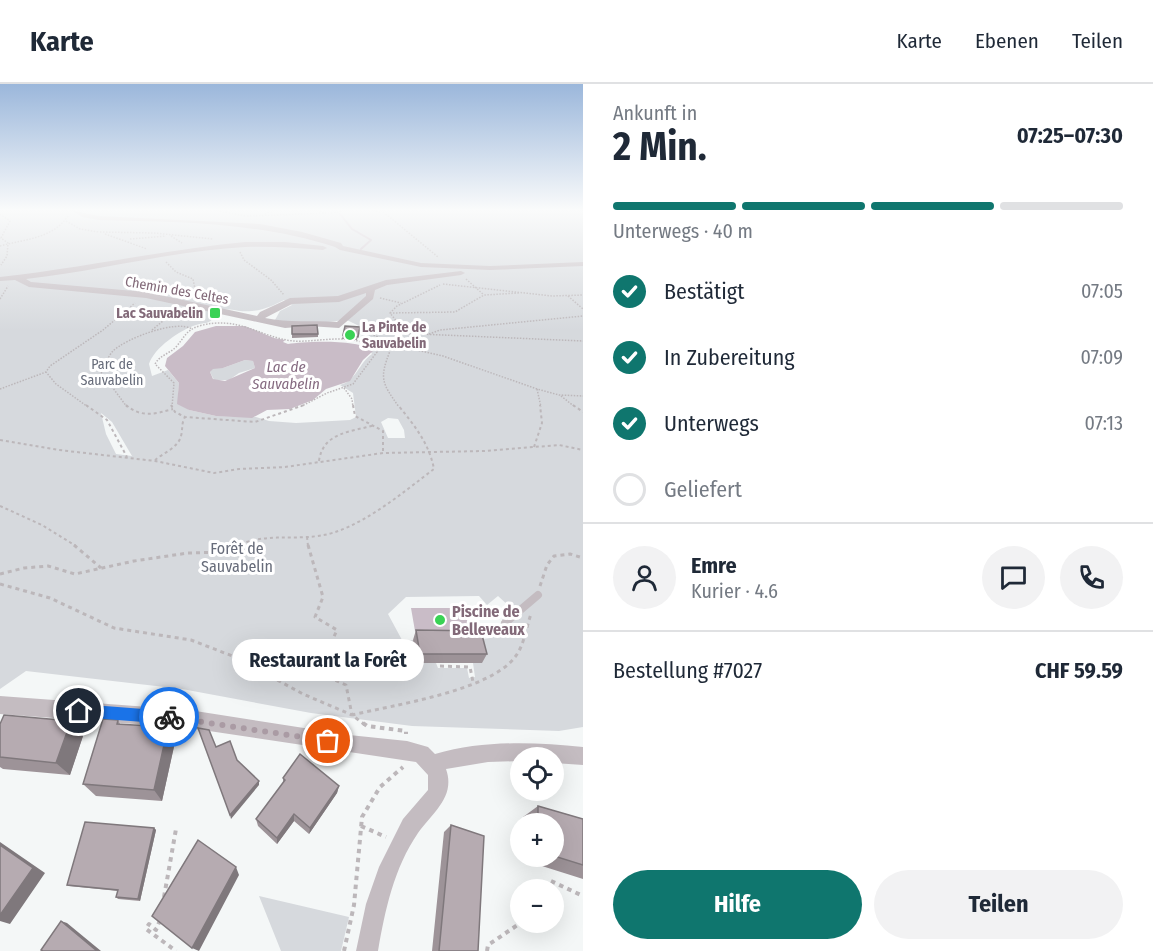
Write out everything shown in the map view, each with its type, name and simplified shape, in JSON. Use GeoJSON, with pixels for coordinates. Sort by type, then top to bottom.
{"type":"FeatureCollection","features":[{"type":"Feature","properties":{"kind":"street"},"geometry":{"type":"LineString","coordinates":[[3,280],[200,250]]}},
{"type":"Feature","properties":{"kind":"street"},"geometry":{"type":"LineString","coordinates":[[349,250],[398,261],[446,266],[583,264]]}},
{"type":"Feature","properties":{"kind":"street"},"geometry":{"type":"LineString","coordinates":[[457,275],[470,267]]}},
{"type":"Feature","properties":{"kind":"street"},"geometry":{"type":"LineString","coordinates":[[339,325],[370,293],[386,283],[483,271],[490,267]]}},
{"type":"Feature","properties":{"kind":"street","name":"Chemin des Celtes"},"geometry":{"type":"LineString","coordinates":[[18,278],[29,284],[146,295],[285,325],[309,323],[339,325]]}},
{"type":"Feature","properties":{"kind":"street"},"geometry":{"type":"LineString","coordinates":[[259,320],[263,314],[290,301],[339,299],[370,293]]}},
{"type":"Feature","properties":{"kind":"street"},"geometry":{"type":"LineString","coordinates":[[0,705],[189,719],[349,744],[408,750],[421,754],[438,773],[438,791],[408,829],[385,873],[372,915],[367,951]]}},
{"type":"Feature","properties":{"kind":"street"},"geometry":{"type":"LineString","coordinates":[[432,764],[457,755],[483,752],[583,756]]}},
{"type":"Feature","properties":{"kind":"lane"},"geometry":{"type":"LineString","coordinates":[[505,623],[538,595]]}},
{"type":"Feature","properties":{"kind":"path"},"geometry":{"type":"LineString","coordinates":[[1,265],[7,256],[7,250]]}},
{"type":"Feature","properties":{"kind":"path"},"geometry":{"type":"LineString","coordinates":[[430,250],[446,266]]}},
{"type":"Feature","properties":{"kind":"path"},"geometry":{"type":"LineString","coordinates":[[390,313],[401,303],[457,275],[484,295]]}},
{"type":"Feature","properties":{"kind":"path"},"geometry":{"type":"LineString","coordinates":[[0,299],[9,284],[3,280]]}},
{"type":"Feature","properties":{"kind":"path"},"geometry":{"type":"LineString","coordinates":[[441,284],[524,293],[583,295]]}},
{"type":"Feature","properties":{"kind":"path"},"geometry":{"type":"LineString","coordinates":[[370,293],[401,303]]}},
{"type":"Feature","properties":{"kind":"path"},"geometry":{"type":"LineString","coordinates":[[390,313],[455,312],[468,302],[484,295],[524,293]]}},
{"type":"Feature","properties":{"kind":"path"},"geometry":{"type":"LineString","coordinates":[[568,296],[583,309]]}},
{"type":"Feature","properties":{"kind":"path"},"geometry":{"type":"LineString","coordinates":[[0,389],[46,372],[50,366],[103,330],[121,312],[142,298]]}},
{"type":"Feature","properties":{"kind":"path"},"geometry":{"type":"LineString","coordinates":[[173,409],[151,415],[133,413],[123,404],[101,375],[113,351],[149,332],[178,308]]}},
{"type":"Feature","properties":{"kind":"path"},"geometry":{"type":"LineString","coordinates":[[390,313],[405,333]]}},
{"type":"Feature","properties":{"kind":"path"},"geometry":{"type":"LineString","coordinates":[[426,335],[441,330],[583,316]]}},
{"type":"Feature","properties":{"kind":"path"},"geometry":{"type":"LineString","coordinates":[[207,325],[242,325],[290,340],[336,340],[372,345],[377,350],[375,356],[365,366],[356,382],[344,388],[255,422],[185,417],[173,409],[170,401],[174,383],[170,377],[157,368],[155,363],[177,346],[184,334],[207,325]]}},
{"type":"Feature","properties":{"kind":"path"},"geometry":{"type":"LineString","coordinates":[[339,325],[371,332],[583,341]]}},
{"type":"Feature","properties":{"kind":"path"},"geometry":{"type":"LineString","coordinates":[[149,332],[170,327],[187,326],[192,329]]}},
{"type":"Feature","properties":{"kind":"path"},"geometry":{"type":"LineString","coordinates":[[371,332],[386,341],[443,356],[537,389],[559,395],[583,396]]}},
{"type":"Feature","properties":{"kind":"path"},"geometry":{"type":"LineString","coordinates":[[0,574],[24,568],[48,566],[75,574],[134,561],[188,553],[222,552],[255,538],[307,537],[344,528],[382,507],[434,469],[431,453],[408,417],[384,386],[382,371],[390,351],[386,341]]}},
{"type":"Feature","properties":{"kind":"path"},"geometry":{"type":"LineString","coordinates":[[46,372],[56,384],[107,420],[127,458]]}},
{"type":"Feature","properties":{"kind":"path"},"geometry":{"type":"LineString","coordinates":[[344,388],[352,399],[355,416],[383,430],[382,453]]}},
{"type":"Feature","properties":{"kind":"path"},"geometry":{"type":"LineString","coordinates":[[534,447],[542,432],[542,410],[537,389]]}},
{"type":"Feature","properties":{"kind":"path"},"geometry":{"type":"LineString","coordinates":[[559,395],[583,412]]}},
{"type":"Feature","properties":{"kind":"path"},"geometry":{"type":"LineString","coordinates":[[155,461],[180,442],[183,434],[181,424],[185,417]]}},
{"type":"Feature","properties":{"kind":"path"},"geometry":{"type":"LineString","coordinates":[[319,463],[319,449],[325,441],[375,425]]}},
{"type":"Feature","properties":{"kind":"path"},"geometry":{"type":"LineString","coordinates":[[0,440],[155,461],[214,473],[319,463],[382,453],[431,453],[559,445],[583,450]]}},
{"type":"Feature","properties":{"kind":"path"},"geometry":{"type":"LineString","coordinates":[[0,506],[57,532],[77,545],[103,569]]}},
{"type":"Feature","properties":{"kind":"path"},"geometry":{"type":"LineString","coordinates":[[307,537],[308,550],[323,597],[315,617],[337,630],[336,640],[328,647],[324,658],[326,676],[346,685],[352,715]]}},
{"type":"Feature","properties":{"kind":"path"},"geometry":{"type":"LineString","coordinates":[[352,715],[419,700],[495,674],[516,657],[547,565],[554,556],[570,554],[583,558]]}},
{"type":"Feature","properties":{"kind":"path"},"geometry":{"type":"LineString","coordinates":[[0,584],[50,598],[114,627],[191,640],[235,657],[303,694],[352,715],[367,726],[406,731],[407,737]]}},
{"type":"Feature","properties":{"kind":"path"},"geometry":{"type":"LineString","coordinates":[[440,666],[470,667],[473,682]]}},
{"type":"Feature","properties":{"kind":"path"},"geometry":{"type":"LineString","coordinates":[[344,951],[354,905],[362,817],[380,787],[408,764]]}},
{"type":"Feature","properties":{"kind":"path"},"geometry":{"type":"LineString","coordinates":[[361,826],[400,844]]}},
{"type":"Feature","properties":{"kind":"path"},"geometry":{"type":"LineString","coordinates":[[163,903],[176,829]]}},
{"type":"Feature","properties":{"kind":"path"},"geometry":{"type":"LineString","coordinates":[[564,887],[583,896]]}},
{"type":"Feature","properties":{"kind":"path"},"geometry":{"type":"LineString","coordinates":[[161,914],[156,930],[149,924],[146,929],[176,951]]}},
{"type":"Feature","properties":{"kind":"path"},"geometry":{"type":"LineString","coordinates":[[487,951],[488,945],[510,930]]}},
{"type":"Feature","properties":{"kind":"green space","name":"Forêt de Sauvabelin"},"geometry":{"type":"Polygon","coordinates":[[[0,250],[583,250],[583,727],[559,731],[412,726],[311,713],[182,689],[26,671],[0,689],[0,250]],[[284,300],[256,310],[228,310],[210,314],[216,315],[209,322],[190,327],[175,335],[156,352],[149,364],[152,376],[168,370],[179,383],[178,398],[189,410],[216,416],[256,417],[269,421],[296,423],[350,420],[356,417],[353,393],[340,385],[350,380],[372,354],[368,347],[360,345],[363,328],[345,319],[311,323],[275,320],[280,311],[292,305],[284,300]],[[101,413],[106,434],[116,454],[132,456],[112,422],[101,413]],[[388,418],[381,422],[388,438],[405,438],[404,430],[398,419],[388,418]],[[479,596],[406,597],[388,614],[402,640],[413,640],[417,663],[436,663],[438,668],[467,668],[469,678],[475,677],[473,663],[482,663],[476,640],[490,638],[507,626],[502,620],[511,608],[498,596],[487,605],[479,596]]]}},
{"type":"Feature","properties":{"kind":"green space"},"geometry":{"type":"Polygon","coordinates":[[[245,360],[253,361],[255,368],[239,373],[229,380],[214,380],[210,372],[213,368],[223,368],[245,360]]]}},
{"type":"Feature","properties":{"kind":"green space"},"geometry":{"type":"Polygon","coordinates":[[[259,896],[349,917],[341,951],[281,951],[259,896]]]}},
{"type":"Feature","properties":{"kind":"water","name":"Lac de Sauvabelin"},"geometry":{"type":"Polygon","coordinates":[[[216,326],[245,326],[285,340],[283,342],[288,344],[345,343],[357,344],[373,351],[363,360],[350,381],[326,389],[313,400],[290,409],[267,410],[252,418],[216,416],[189,410],[177,404],[179,383],[165,366],[167,358],[183,346],[195,332],[216,326]],[[245,360],[213,369],[210,372],[213,379],[225,381],[255,368],[253,361],[245,360]]]}},
{"type":"Feature","properties":{"kind":"water","name":"Piscine de Belleveaux"},"geometry":{"type":"Polygon","coordinates":[[[411,608],[464,608],[470,632],[415,631],[411,608]]]}},
{"type":"Feature","properties":{"kind":"building"},"geometry":{"type":"Polygon","coordinates":[[[317,325],[318,334],[292,334],[292,326],[317,325]]]}},
{"type":"Feature","properties":{"kind":"building","name":"La Pinte de Sauvabelin"},"geometry":{"type":"Polygon","coordinates":[[[345,326],[360,327],[358,337],[343,335],[345,326]]]}},
{"type":"Feature","properties":{"kind":"building"},"geometry":{"type":"Polygon","coordinates":[[[416,630],[481,631],[487,654],[420,654],[416,630]]]}},
{"type":"Feature","properties":{"kind":"building"},"geometry":{"type":"Polygon","coordinates":[[[4,715],[71,721],[56,763],[0,757],[0,724],[4,715]]]}},
{"type":"Feature","properties":{"kind":"building"},"geometry":{"type":"Polygon","coordinates":[[[103,719],[118,720],[117,724],[168,727],[154,790],[83,784],[103,719]]]}},
{"type":"Feature","properties":{"kind":"building"},"geometry":{"type":"Polygon","coordinates":[[[198,728],[209,730],[216,747],[230,741],[237,760],[259,781],[230,815],[198,728]]]}},
{"type":"Feature","properties":{"kind":"building"},"geometry":{"type":"Polygon","coordinates":[[[300,754],[339,786],[310,828],[294,814],[277,838],[256,819],[285,780],[283,778],[300,754]]]}},
{"type":"Feature","properties":{"kind":"building"},"geometry":{"type":"Polygon","coordinates":[[[538,806],[562,813],[538,813],[538,806]]]}},
{"type":"Feature","properties":{"kind":"building"},"geometry":{"type":"Polygon","coordinates":[[[564,814],[583,819],[583,865],[564,859],[564,814]]]}},
{"type":"Feature","properties":{"kind":"building"},"geometry":{"type":"Polygon","coordinates":[[[85,822],[154,828],[138,899],[116,897],[118,890],[67,885],[85,822]]]}},
{"type":"Feature","properties":{"kind":"building"},"geometry":{"type":"Polygon","coordinates":[[[451,825],[484,836],[478,951],[439,951],[451,825]]]}},
{"type":"Feature","properties":{"kind":"building"},"geometry":{"type":"Polygon","coordinates":[[[198,840],[236,867],[192,948],[152,916],[198,840]]]}},
{"type":"Feature","properties":{"kind":"building"},"geometry":{"type":"Polygon","coordinates":[[[0,845],[33,868],[0,915],[0,845]]]}},
{"type":"Feature","properties":{"kind":"building"},"geometry":{"type":"Polygon","coordinates":[[[61,921],[97,951],[41,950],[61,921]]]}},
{"type":"Feature","properties":{"kind":"way so far"},"geometry":{"type":"LineString","coordinates":[[169,717],[328,741]]}},
{"type":"Feature","properties":{"kind":"place","name":"Lac Sauvabelin"},"geometry":{"type":"Point","coordinates":[215,313]}},
{"type":"Feature","properties":{"kind":"place","name":"La Pinte de Sauvabelin"},"geometry":{"type":"Point","coordinates":[350,335]}},
{"type":"Feature","properties":{"kind":"place","name":"Piscine de Belleveaux"},"geometry":{"type":"Point","coordinates":[440,620]}},
{"type":"Feature","properties":{"kind":"place","name":"Restaurant la Forêt"},"geometry":{"type":"Point","coordinates":[328,741]}},
{"type":"Feature","properties":{"kind":"route"},"geometry":{"type":"LineString","coordinates":[[79,711],[169,717]]}},
{"type":"Feature","properties":{"kind":"park label","name":"Parc de Sauvabelin"},"geometry":{"type":"Point","coordinates":[112,372]}}]}
